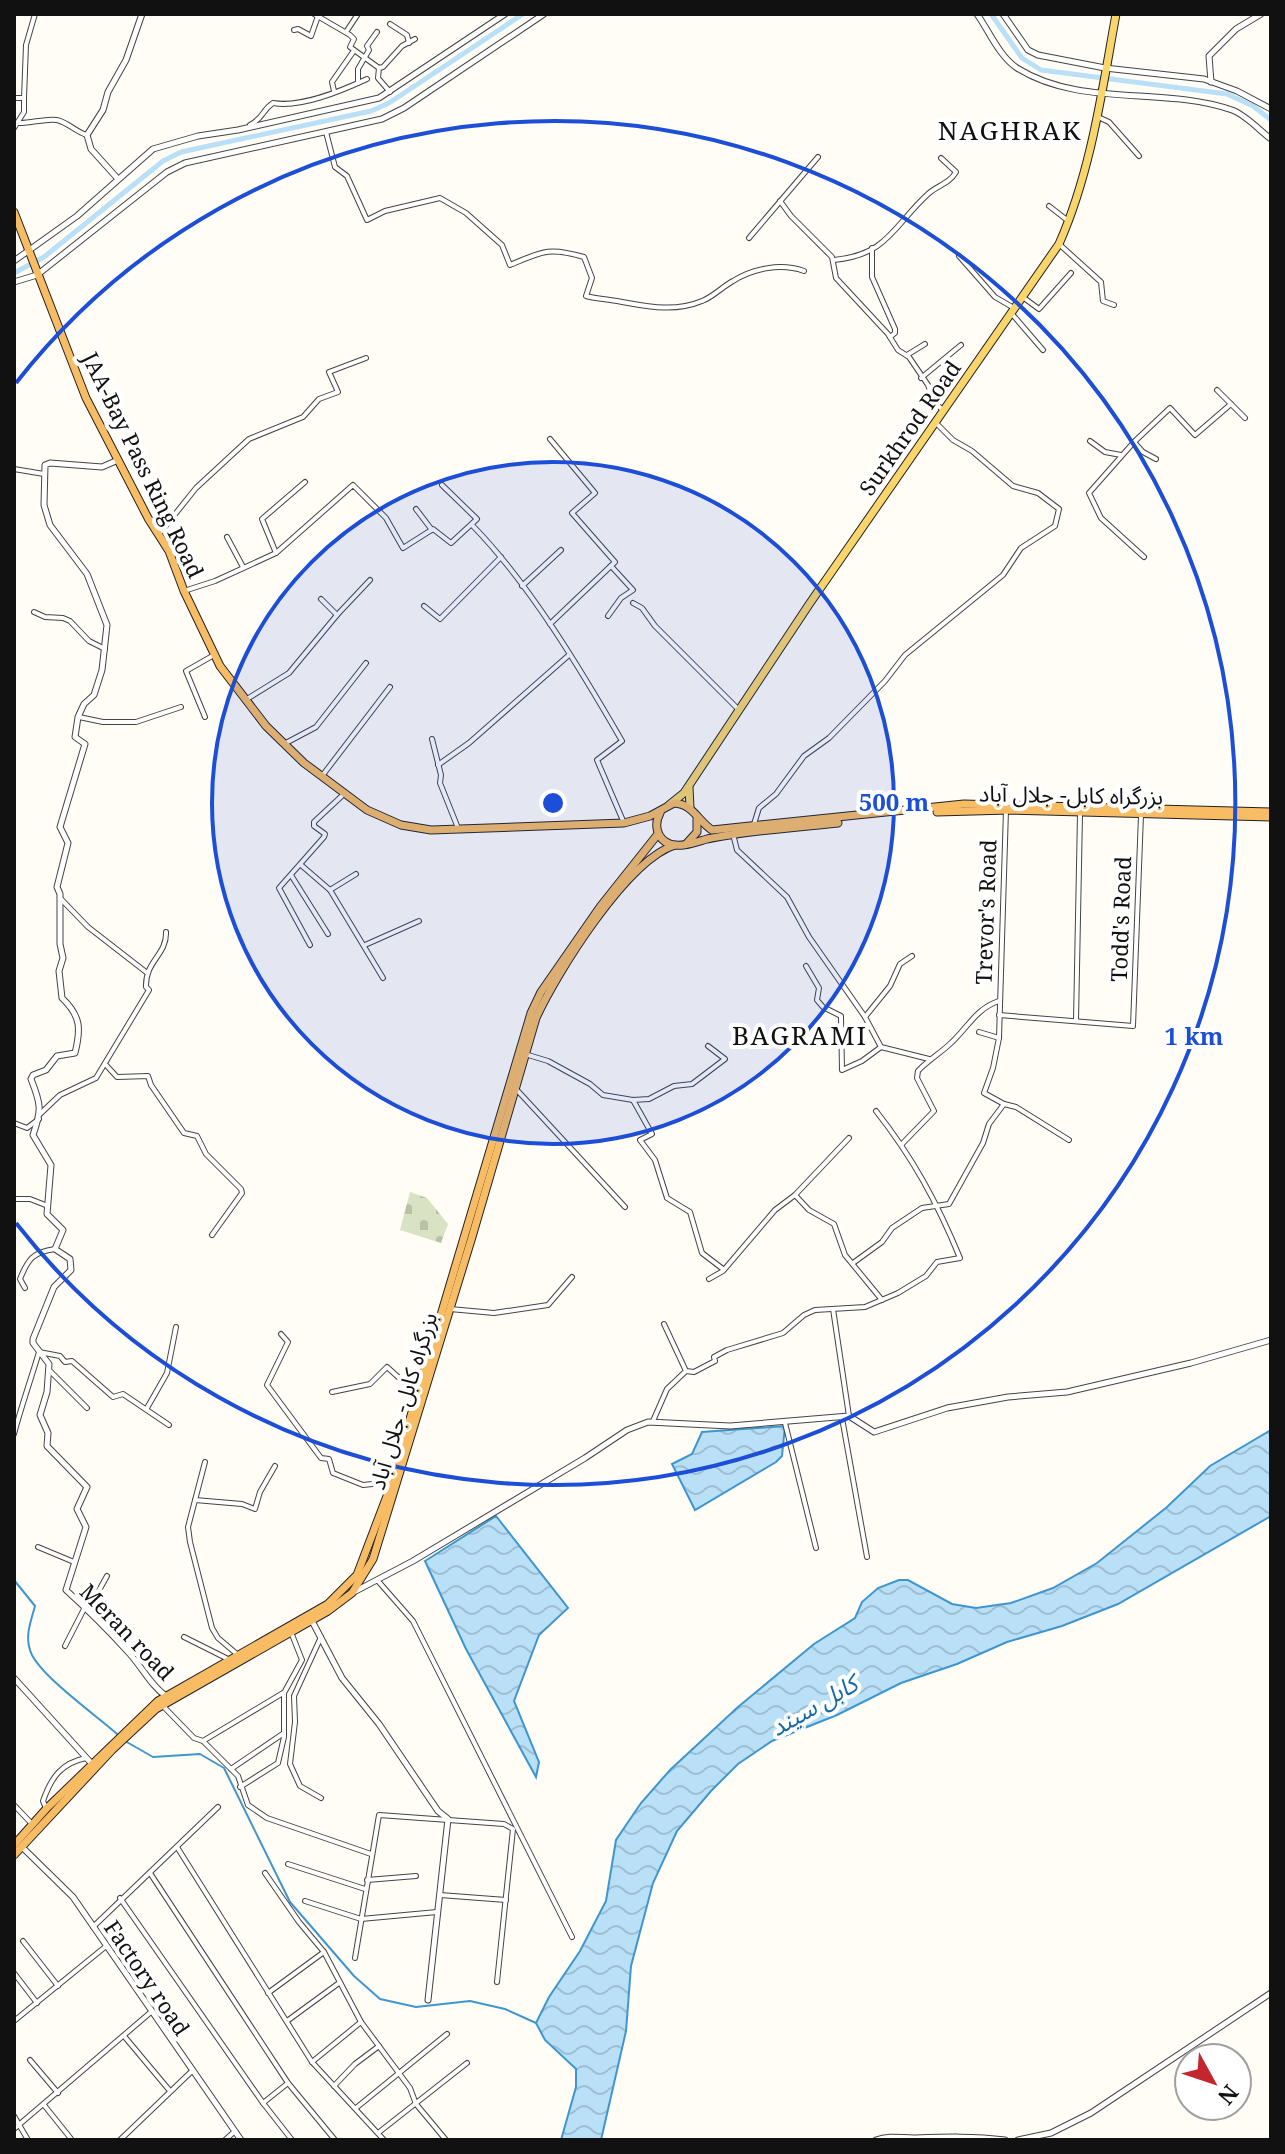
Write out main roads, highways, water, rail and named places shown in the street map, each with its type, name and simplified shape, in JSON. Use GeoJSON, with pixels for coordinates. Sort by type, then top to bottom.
{"type":"FeatureCollection","features":[{"type":"Feature","properties":{"kind":"highway","name":"JAA-Bay Pass Ring Road"},"geometry":{"type":"LineString","coordinates":[[14,212],[86,398],[169,551],[214,655],[245,700],[284,744],[367,810],[401,825],[431,830],[624,823],[661,811]]}},
{"type":"Feature","properties":{"kind":"highway"},"geometry":{"type":"LineString","coordinates":[[661,811],[669,805],[680,803],[690,808],[697,818]]}},
{"type":"Feature","properties":{"kind":"highway","name":"بزرگراه کابل- جلال آباد"},"geometry":{"type":"LineString","coordinates":[[697,818],[712,830],[964,804],[1271,814]]}},
{"type":"Feature","properties":{"kind":"highway","name":"بزرگراه کابل- جلال آباد"},"geometry":{"type":"LineString","coordinates":[[678,845],[733,834],[934,812],[1006,810],[1271,814]]}},
{"type":"Feature","properties":{"kind":"highway","name":"بزرگراه کابل- جلال آباد"},"geometry":{"type":"LineString","coordinates":[[166,1700],[312,1621],[352,1593],[366,1573],[522,1053],[543,1003],[602,908],[657,832],[657,817],[661,811]]}},
{"type":"Feature","properties":{"kind":"highway","name":"بزرگراه کابل- جلال آباد"},"geometry":{"type":"LineString","coordinates":[[602,908],[640,866],[658,852],[688,842],[697,832],[697,818]]}},
{"type":"Feature","properties":{"kind":"highway"},"geometry":{"type":"LineString","coordinates":[[639,820],[664,841],[678,845]]}},
{"type":"Feature","properties":{"kind":"highway","name":"بزرگراه کابل- جلال آباد"},"geometry":{"type":"LineString","coordinates":[[469,1236],[516,1089],[522,1053]]}},
{"type":"Feature","properties":{"kind":"highway","name":"بزرگراه کابل- جلال آباد"},"geometry":{"type":"LineString","coordinates":[[17,1845],[91,1763],[145,1715],[228,1659],[239,1659],[328,1604],[350,1583],[381,1522],[417,1394],[426,1378]]}},
{"type":"Feature","properties":{"kind":"highway","name":"بزرگراه کابل- جلال آباد"},"geometry":{"type":"LineString","coordinates":[[14,1855],[17,1845],[32,1824],[49,1810]]}},
{"type":"Feature","properties":{"kind":"main road","name":"Surkhrod Road"},"geometry":{"type":"LineString","coordinates":[[669,805],[689,785],[738,709],[1059,244],[1069,222],[1098,117],[1116,14]]}},
{"type":"Feature","properties":{"kind":"main road"},"geometry":{"type":"LineString","coordinates":[[689,785],[690,808]]}},
{"type":"Feature","properties":{"kind":"water"},"geometry":{"type":"Polygon","coordinates":[[[785,1426],[782,1456],[776,1462],[695,1510],[672,1464],[692,1454],[702,1432],[785,1426]]]}},
{"type":"Feature","properties":{"kind":"water","name":"کابل سيند"},"geometry":{"type":"Polygon","coordinates":[[[1271,1430],[1271,1516],[1118,1604],[901,1683],[837,1715],[772,1741],[738,1764],[711,1791],[677,1831],[653,1883],[631,1966],[626,2031],[601,2140],[561,2140],[576,2087],[576,2069],[545,2040],[536,2023],[606,1901],[616,1840],[641,1803],[670,1770],[738,1707],[814,1644],[855,1618],[862,1602],[878,1588],[908,1580],[952,1604],[976,1608],[1011,1603],[1053,1588],[1097,1563],[1167,1507],[1210,1466],[1271,1430]]]}},
{"type":"Feature","properties":{"kind":"water"},"geometry":{"type":"Polygon","coordinates":[[[496,1516],[568,1608],[539,1635],[514,1701],[539,1762],[536,1777],[466,1649],[425,1561],[496,1516]]]}},
{"type":"Feature","properties":{"kind":"waterway"},"geometry":{"type":"LineString","coordinates":[[14,273],[44,257],[163,161],[181,152],[371,111],[389,103],[523,14]]}},
{"type":"Feature","properties":{"kind":"waterway"},"geometry":{"type":"LineString","coordinates":[[991,14],[1022,58],[1041,70],[1227,94],[1253,106],[1271,120]]}},
{"type":"Feature","properties":{"kind":"waterway"},"geometry":{"type":"LineString","coordinates":[[14,1580],[35,1606],[28,1639],[35,1659],[55,1682],[117,1734]]}},
{"type":"Feature","properties":{"kind":"waterway"},"geometry":{"type":"LineString","coordinates":[[125,1741],[153,1757],[200,1754],[224,1768],[290,1902],[354,1976],[380,1999],[416,2007],[470,2001],[505,2009],[536,2023]]}},
{"type":"Feature","properties":{"kind":"district","name":"NAGHRAK"},"geometry":{"type":"Point","coordinates":[1010,131]}},
{"type":"Feature","properties":{"kind":"district","name":"BAGRAMI"},"geometry":{"type":"Point","coordinates":[800,1036]}}]}
